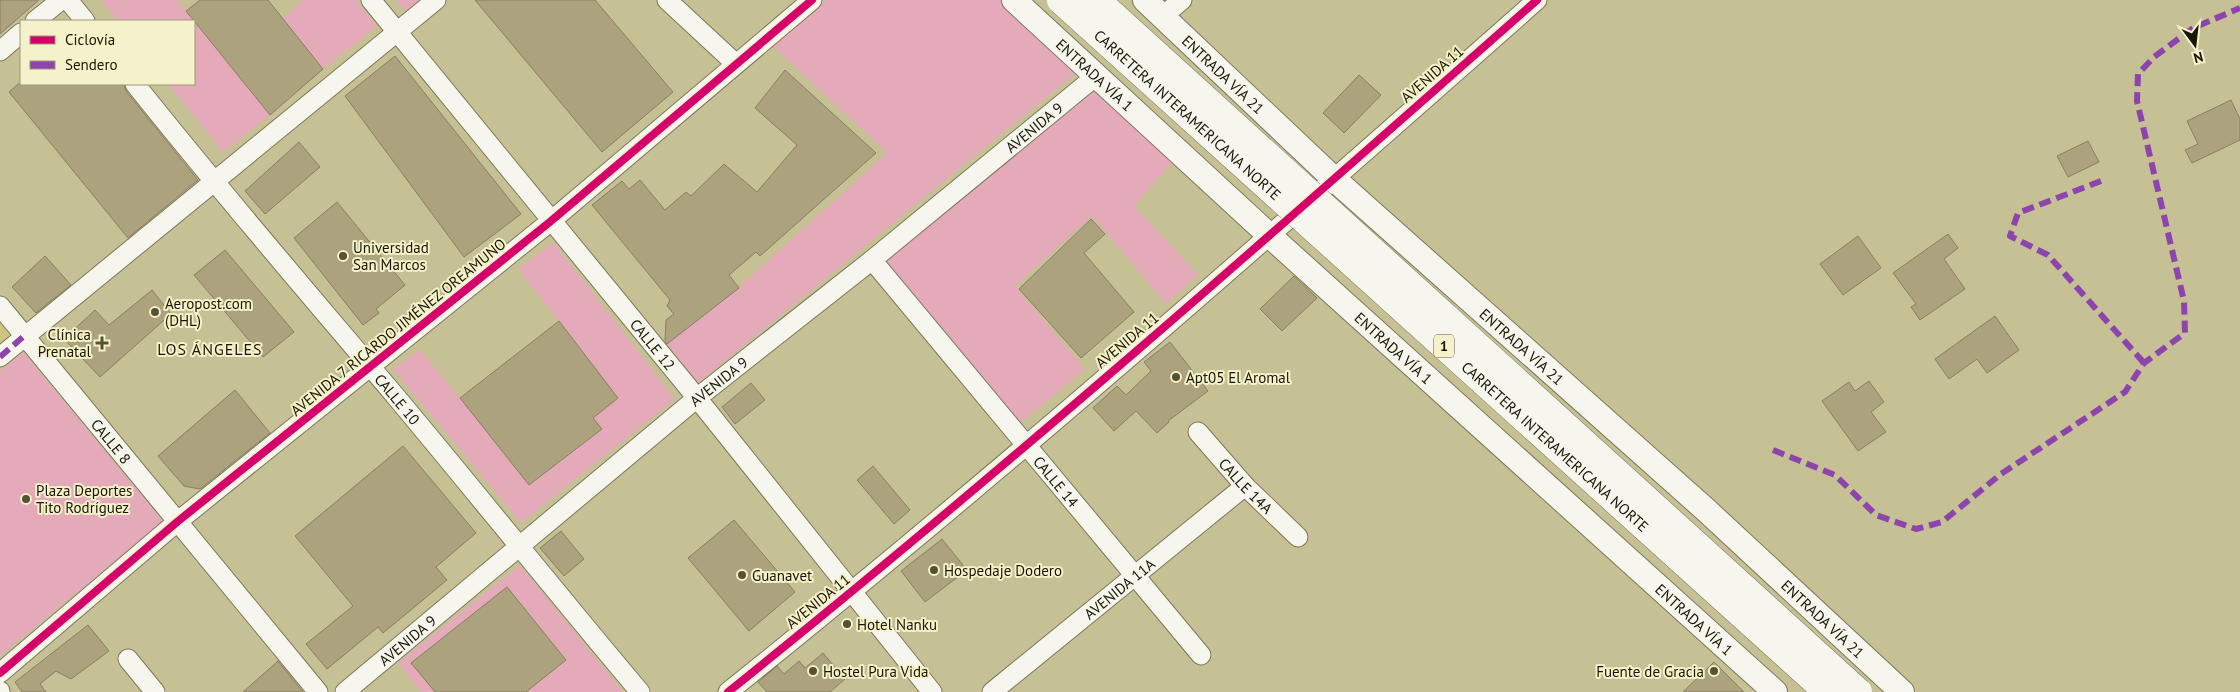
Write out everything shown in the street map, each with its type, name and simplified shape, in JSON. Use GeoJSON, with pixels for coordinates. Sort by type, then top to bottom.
{"type":"FeatureCollection","features":[{"type":"Feature","properties":{"kind":"highway","name":"CARRETERA INTERAMERICANA NORTE"},"geometry":{"type":"LineString","coordinates":[[1061,0],[1828,692]]}},
{"type":"Feature","properties":{"kind":"highway","name":"CARRETERA INTERAMERICANA NORTE"},"geometry":{"type":"LineString","coordinates":[[1096,0],[1858,692]]}},
{"type":"Feature","properties":{"kind":"main road","name":"ENTRADA VÍA 1"},"geometry":{"type":"LineString","coordinates":[[1014,0],[1270,236],[1775,692]]}},
{"type":"Feature","properties":{"kind":"main road","name":"ENTRADA VÍA 21"},"geometry":{"type":"LineString","coordinates":[[1146,0],[1334,179],[1706,510],[1902,692]]}},
{"type":"Feature","properties":{"kind":"street"},"geometry":{"type":"LineString","coordinates":[[36,20],[61,0]]}},
{"type":"Feature","properties":{"kind":"street"},"geometry":{"type":"LineString","coordinates":[[68,0],[84,20]]}},
{"type":"Feature","properties":{"kind":"street","name":"CALLE 12"},"geometry":{"type":"LineString","coordinates":[[371,0],[696,398],[932,692]]}},
{"type":"Feature","properties":{"kind":"street"},"geometry":{"type":"LineString","coordinates":[[0,357],[436,0]]}},
{"type":"Feature","properties":{"kind":"street"},"geometry":{"type":"LineString","coordinates":[[667,0],[736,64]]}},
{"type":"Feature","properties":{"kind":"street","name":"AVENIDA 7 RICARDO JIMÉNEZ OREAMUNO"},"geometry":{"type":"LineString","coordinates":[[0,673],[177,522],[552,221],[812,0]]}},
{"type":"Feature","properties":{"kind":"street"},"geometry":{"type":"LineString","coordinates":[[1163,16],[1182,0]]}},
{"type":"Feature","properties":{"kind":"street","name":"AVENIDA 11"},"geometry":{"type":"LineString","coordinates":[[728,692],[851,593],[1270,236],[1537,0]]}},
{"type":"Feature","properties":{"kind":"street"},"geometry":{"type":"LineString","coordinates":[[0,50],[20,34]]}},
{"type":"Feature","properties":{"kind":"street","name":"AVENIDA 9"},"geometry":{"type":"LineString","coordinates":[[345,692],[696,398],[872,260],[1096,76]]}},
{"type":"Feature","properties":{"kind":"street","name":"CALLE 10"},"geometry":{"type":"LineString","coordinates":[[136,85],[213,182],[371,367],[518,547],[640,692]]}},
{"type":"Feature","properties":{"kind":"street","name":"CALLE 14"},"geometry":{"type":"LineString","coordinates":[[872,260],[1024,445],[1135,574],[1201,655]]}},
{"type":"Feature","properties":{"kind":"street","name":"CALLE 8"},"geometry":{"type":"LineString","coordinates":[[0,306],[318,692]]}},
{"type":"Feature","properties":{"kind":"street","name":"CALLE 14A"},"geometry":{"type":"LineString","coordinates":[[1198,432],[1245,486],[1298,537]]}},
{"type":"Feature","properties":{"kind":"street","name":"AVENIDA 11A"},"geometry":{"type":"LineString","coordinates":[[992,692],[1245,486]]}},
{"type":"Feature","properties":{"kind":"street"},"geometry":{"type":"LineString","coordinates":[[128,659],[155,692]]}},
{"type":"Feature","properties":{"kind":"shaded area"},"geometry":{"type":"Polygon","coordinates":[[[101,0],[178,0],[194,20],[117,20],[101,0]]]}},
{"type":"Feature","properties":{"kind":"shaded area"},"geometry":{"type":"Polygon","coordinates":[[[305,0],[356,0],[377,26],[323,69],[282,18],[305,0]]]}},
{"type":"Feature","properties":{"kind":"shaded area"},"geometry":{"type":"Polygon","coordinates":[[[396,0],[419,0],[406,12],[396,0]]]}},
{"type":"Feature","properties":{"kind":"shaded area"},"geometry":{"type":"Polygon","coordinates":[[[825,0],[1027,0],[1094,58],[698,383],[665,346],[739,287],[887,153],[772,45],[825,0]]]}},
{"type":"Feature","properties":{"kind":"shaded area"},"geometry":{"type":"Polygon","coordinates":[[[195,21],[270,115],[223,152],[169,85],[195,85],[195,21]]]}},
{"type":"Feature","properties":{"kind":"shaded area"},"geometry":{"type":"Polygon","coordinates":[[[1095,87],[1172,163],[1134,206],[1198,275],[1166,304],[1092,216],[1015,286],[1085,369],[1018,425],[883,262],[1095,87]]]}},
{"type":"Feature","properties":{"kind":"shaded area"},"geometry":{"type":"Polygon","coordinates":[[[553,242],[675,399],[521,523],[393,369],[420,350],[529,485],[593,418],[618,397],[518,269],[553,242]]]}},
{"type":"Feature","properties":{"kind":"shaded area"},"geometry":{"type":"Polygon","coordinates":[[[0,319],[11,333],[0,342],[0,319]]]}},
{"type":"Feature","properties":{"kind":"shaded area"},"geometry":{"type":"Polygon","coordinates":[[[23,352],[163,521],[0,656],[0,371],[23,352]]]}},
{"type":"Feature","properties":{"kind":"shaded area"},"geometry":{"type":"Polygon","coordinates":[[[520,565],[623,692],[526,692],[566,659],[507,587],[412,663],[435,692],[421,692],[398,663],[520,565]]]}},
{"type":"Feature","properties":{"kind":"building"},"geometry":{"type":"Polygon","coordinates":[[[0,0],[39,0],[0,34],[0,0]]]}},
{"type":"Feature","properties":{"kind":"building"},"geometry":{"type":"Polygon","coordinates":[[[200,0],[268,0],[323,69],[270,115],[186,11],[200,0]]]}},
{"type":"Feature","properties":{"kind":"building"},"geometry":{"type":"Polygon","coordinates":[[[475,0],[595,0],[673,92],[602,152],[475,0]]]}},
{"type":"Feature","properties":{"kind":"building"},"geometry":{"type":"Polygon","coordinates":[[[395,56],[521,214],[464,257],[345,96],[395,56]]]}},
{"type":"Feature","properties":{"kind":"building"},"geometry":{"type":"Polygon","coordinates":[[[785,70],[876,153],[760,256],[756,252],[729,275],[739,288],[667,344],[665,341],[666,320],[674,314],[667,306],[670,300],[592,205],[622,181],[629,189],[640,180],[665,210],[686,192],[691,196],[724,164],[757,192],[797,145],[755,108],[785,70]]]}},
{"type":"Feature","properties":{"kind":"building"},"geometry":{"type":"Polygon","coordinates":[[[1359,75],[1381,95],[1344,133],[1323,113],[1359,75]]]}},
{"type":"Feature","properties":{"kind":"building"},"geometry":{"type":"Polygon","coordinates":[[[18,84],[124,85],[126,91],[198,180],[128,238],[9,92],[18,84]]]}},
{"type":"Feature","properties":{"kind":"building"},"geometry":{"type":"Polygon","coordinates":[[[2231,100],[2240,119],[2240,140],[2192,163],[2185,150],[2198,144],[2187,121],[2231,100]]]}},
{"type":"Feature","properties":{"kind":"building"},"geometry":{"type":"Polygon","coordinates":[[[2088,141],[2099,162],[2068,177],[2057,156],[2088,141]]]}},
{"type":"Feature","properties":{"kind":"building"},"geometry":{"type":"Polygon","coordinates":[[[299,142],[320,167],[265,214],[245,191],[299,142]]]}},
{"type":"Feature","properties":{"kind":"building"},"geometry":{"type":"Polygon","coordinates":[[[337,202],[405,285],[376,309],[379,313],[363,325],[294,238],[337,202]]]}},
{"type":"Feature","properties":{"kind":"building"},"geometry":{"type":"Polygon","coordinates":[[[1091,219],[1105,234],[1084,253],[1134,312],[1081,358],[1019,289],[1091,219]]]}},
{"type":"Feature","properties":{"kind":"building"},"geometry":{"type":"Polygon","coordinates":[[[1948,234],[1958,248],[1944,259],[1965,289],[1920,320],[1911,307],[1916,304],[1893,273],[1948,234]]]}},
{"type":"Feature","properties":{"kind":"building"},"geometry":{"type":"Polygon","coordinates":[[[1858,236],[1881,268],[1843,295],[1820,264],[1858,236]]]}},
{"type":"Feature","properties":{"kind":"building"},"geometry":{"type":"Polygon","coordinates":[[[225,250],[294,332],[263,357],[194,275],[225,250]]]}},
{"type":"Feature","properties":{"kind":"building"},"geometry":{"type":"Polygon","coordinates":[[[45,256],[71,285],[36,313],[12,287],[45,256]]]}},
{"type":"Feature","properties":{"kind":"building"},"geometry":{"type":"Polygon","coordinates":[[[1294,276],[1317,298],[1282,331],[1260,309],[1294,276]]]}},
{"type":"Feature","properties":{"kind":"building"},"geometry":{"type":"Polygon","coordinates":[[[152,290],[171,314],[100,377],[64,339],[95,310],[109,325],[152,290]]]}},
{"type":"Feature","properties":{"kind":"building"},"geometry":{"type":"Polygon","coordinates":[[[1995,316],[2019,350],[1987,373],[1977,359],[1949,379],[1935,359],[1995,316]]]}},
{"type":"Feature","properties":{"kind":"building"},"geometry":{"type":"Polygon","coordinates":[[[559,321],[618,398],[593,418],[602,429],[529,485],[460,398],[559,321]]]}},
{"type":"Feature","properties":{"kind":"building"},"geometry":{"type":"Polygon","coordinates":[[[1170,342],[1208,391],[1168,421],[1157,433],[1136,411],[1114,431],[1093,408],[1117,386],[1126,395],[1151,371],[1144,362],[1170,342]]]}},
{"type":"Feature","properties":{"kind":"building"},"geometry":{"type":"Polygon","coordinates":[[[1869,381],[1884,402],[1871,412],[1886,432],[1858,451],[1822,401],[1849,382],[1855,391],[1869,381]]]}},
{"type":"Feature","properties":{"kind":"building"},"geometry":{"type":"Polygon","coordinates":[[[751,383],[765,400],[735,424],[722,407],[751,383]]]}},
{"type":"Feature","properties":{"kind":"building"},"geometry":{"type":"Polygon","coordinates":[[[235,390],[270,433],[200,489],[184,486],[158,456],[235,390]]]}},
{"type":"Feature","properties":{"kind":"building"},"geometry":{"type":"Polygon","coordinates":[[[403,446],[476,533],[436,567],[447,580],[383,633],[378,627],[327,669],[306,644],[353,606],[295,536],[403,446]]]}},
{"type":"Feature","properties":{"kind":"building"},"geometry":{"type":"Polygon","coordinates":[[[873,466],[910,510],[894,524],[857,480],[873,466]]]}},
{"type":"Feature","properties":{"kind":"building","name":"Guanavet"},"geometry":{"type":"Polygon","coordinates":[[[734,520],[795,592],[749,631],[688,558],[734,520]]]}},
{"type":"Feature","properties":{"kind":"building"},"geometry":{"type":"Polygon","coordinates":[[[561,531],[584,559],[564,576],[540,548],[561,531]]]}},
{"type":"Feature","properties":{"kind":"building","name":"Hospedaje Dodero"},"geometry":{"type":"Polygon","coordinates":[[[942,539],[967,570],[925,602],[901,571],[942,539]]]}},
{"type":"Feature","properties":{"kind":"building"},"geometry":{"type":"Polygon","coordinates":[[[507,587],[566,660],[526,692],[435,692],[411,663],[507,587]]]}},
{"type":"Feature","properties":{"kind":"building"},"geometry":{"type":"Polygon","coordinates":[[[88,625],[109,651],[71,679],[56,671],[40,684],[46,692],[22,692],[15,682],[88,625]]]}},
{"type":"Feature","properties":{"kind":"building","name":"Hostel Pura Vida"},"geometry":{"type":"Polygon","coordinates":[[[823,653],[845,679],[830,692],[767,692],[758,682],[777,666],[784,674],[799,661],[805,668],[823,653]]]}},
{"type":"Feature","properties":{"kind":"building"},"geometry":{"type":"Polygon","coordinates":[[[278,661],[303,692],[243,692],[278,661]]]}},
{"type":"Feature","properties":{"kind":"building","name":"Fuente de Gracia"},"geometry":{"type":"Polygon","coordinates":[[[1714,662],[1744,692],[1683,692],[1714,662]]]}},
{"type":"Feature","properties":{"kind":"marked path"},"geometry":{"type":"LineString","coordinates":[[1773,450],[1835,475],[1876,515],[1916,529],[1942,522],[2001,474],[2125,392],[2144,363],[2185,333],[2184,301],[2137,101],[2138,74],[2154,57],[2193,28],[2240,8]]}},
{"type":"Feature","properties":{"kind":"marked path"},"geometry":{"type":"LineString","coordinates":[[2101,181],[2018,213],[2010,236],[2048,255],[2144,363]]}},
{"type":"Feature","properties":{"kind":"marked path"},"geometry":{"type":"LineString","coordinates":[[0,357],[24,336]]}},
{"type":"Feature","properties":{"kind":"cycle path"},"geometry":{"type":"LineString","coordinates":[[0,673],[177,522],[551,221],[812,0]]}},
{"type":"Feature","properties":{"kind":"cycle path"},"geometry":{"type":"LineString","coordinates":[[728,692],[934,523],[1137,351],[1537,0]]}},
{"type":"Feature","properties":{"kind":"place","name":"Universidad San Marcos"},"geometry":{"type":"Point","coordinates":[343,256]}},
{"type":"Feature","properties":{"kind":"place","name":"Aeropost.com (DHL)"},"geometry":{"type":"Point","coordinates":[155,312]}},
{"type":"Feature","properties":{"kind":"place","name":"Clínica Prenatal"},"geometry":{"type":"Point","coordinates":[102,343]}},
{"type":"Feature","properties":{"kind":"place","name":"Apt05 El Aromal"},"geometry":{"type":"Point","coordinates":[1176,377]}},
{"type":"Feature","properties":{"kind":"place","name":"Plaza Deportes Tito Rodríguez"},"geometry":{"type":"Point","coordinates":[26,499]}},
{"type":"Feature","properties":{"kind":"place","name":"Hospedaje Dodero"},"geometry":{"type":"Point","coordinates":[934,570]}},
{"type":"Feature","properties":{"kind":"place","name":"Guanavet"},"geometry":{"type":"Point","coordinates":[742,575]}},
{"type":"Feature","properties":{"kind":"place","name":"Hotel Nanku"},"geometry":{"type":"Point","coordinates":[847,624]}},
{"type":"Feature","properties":{"kind":"place","name":"Hostel Pura Vida"},"geometry":{"type":"Point","coordinates":[813,671]}},
{"type":"Feature","properties":{"kind":"place","name":"Fuente de Gracia"},"geometry":{"type":"Point","coordinates":[1714,671]}},
{"type":"Feature","properties":{"kind":"district","name":"LOS ÁNGELES"},"geometry":{"type":"Point","coordinates":[210,349]}}]}
